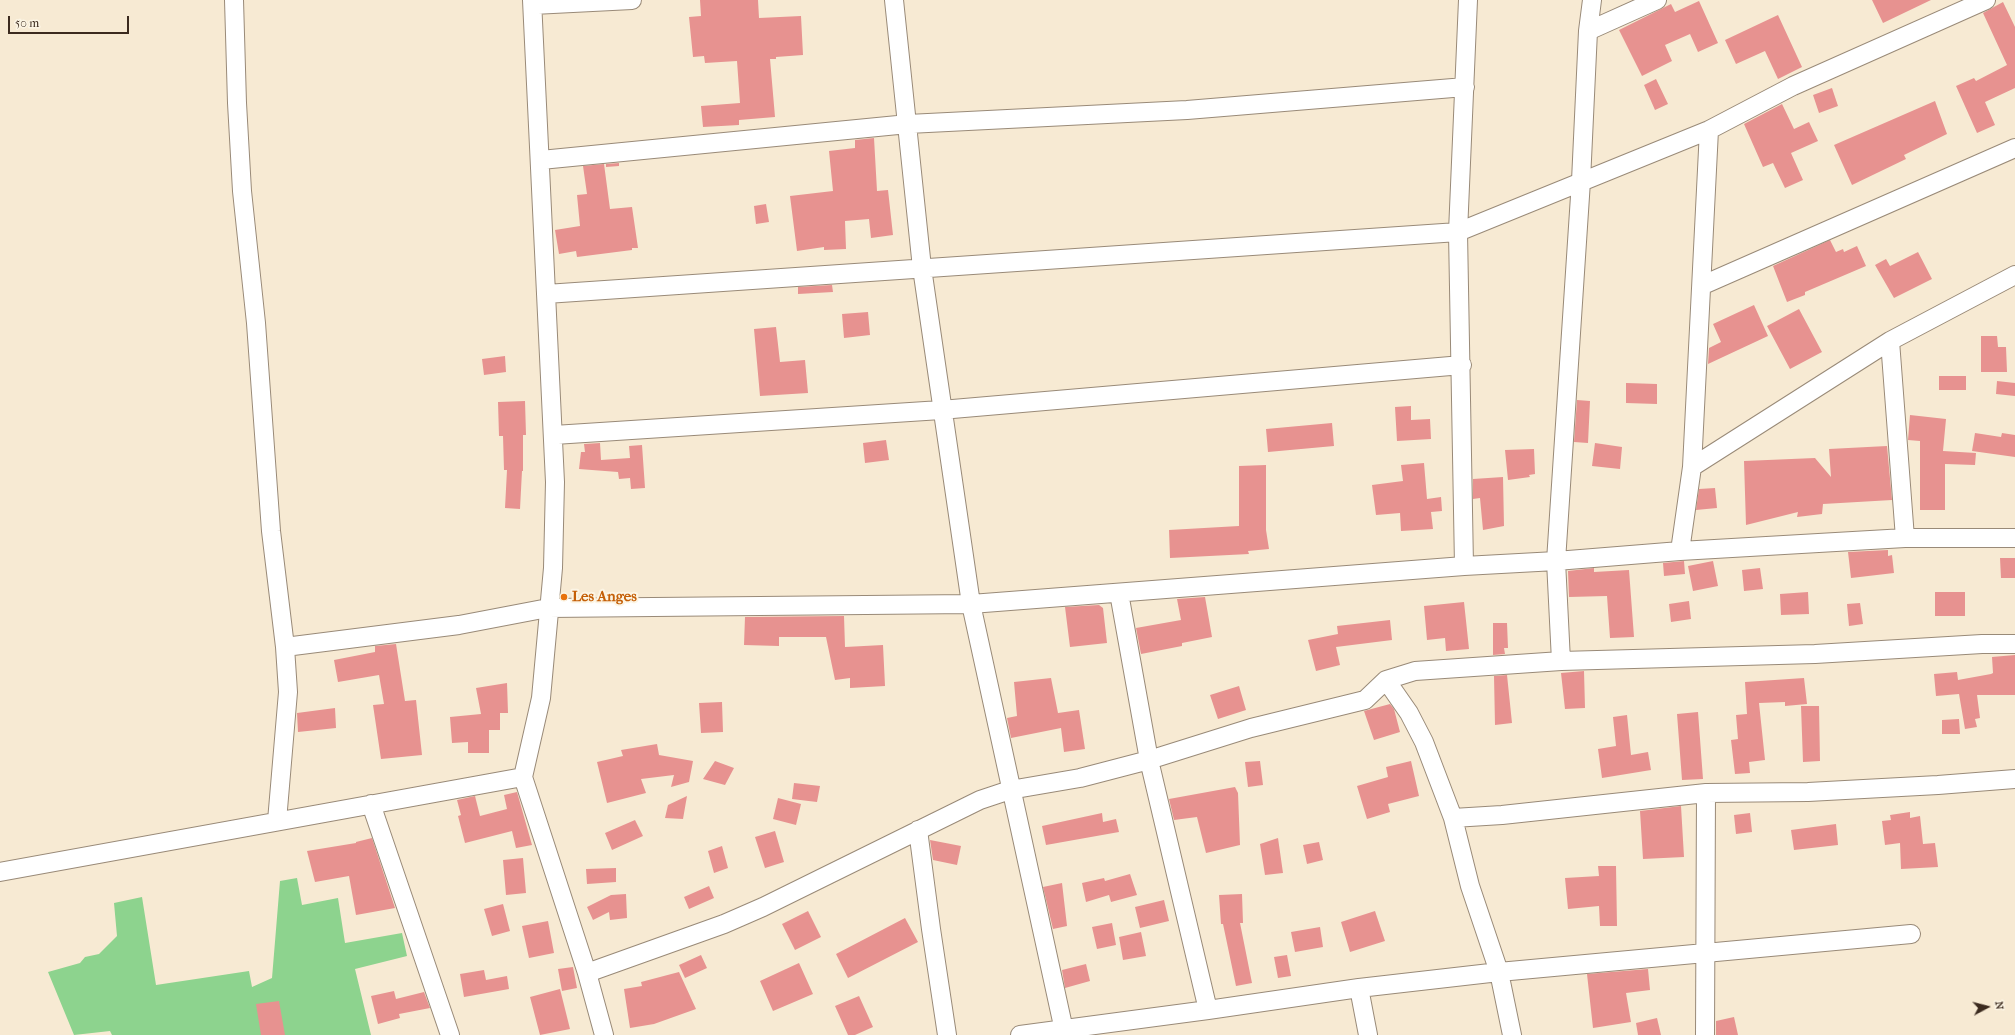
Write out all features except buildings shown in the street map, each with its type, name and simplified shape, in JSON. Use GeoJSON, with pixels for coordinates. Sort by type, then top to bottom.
{"type":"FeatureCollection","features":[{"type":"Feature","properties":{"kind":"street"},"geometry":{"type":"LineString","coordinates":[[234,0],[237,103],[242,191],[256,323],[271,531],[285,647],[288,692],[278,821]]}},
{"type":"Feature","properties":{"kind":"street"},"geometry":{"type":"LineString","coordinates":[[604,1035],[587,974],[523,777],[541,698],[554,523],[554,435],[533,3],[632,0]]}},
{"type":"Feature","properties":{"kind":"street"},"geometry":{"type":"LineString","coordinates":[[894,0],[922,268],[941,410],[971,604],[1010,790],[1064,1032]]}},
{"type":"Feature","properties":{"kind":"street"},"geometry":{"type":"LineString","coordinates":[[1464,566],[1462,365],[1458,232],[1468,0]]}},
{"type":"Feature","properties":{"kind":"street"},"geometry":{"type":"LineString","coordinates":[[1561,661],[1556,562],[1581,181],[1588,31],[1592,0]]}},
{"type":"Feature","properties":{"kind":"street"},"geometry":{"type":"LineString","coordinates":[[1588,31],[1657,0]]}},
{"type":"Feature","properties":{"kind":"street"},"geometry":{"type":"LineString","coordinates":[[546,294],[1458,232],[1709,130],[1793,86],[1986,0]]}},
{"type":"Feature","properties":{"kind":"street"},"geometry":{"type":"LineString","coordinates":[[541,160],[908,124],[1187,110],[1465,87]]}},
{"type":"Feature","properties":{"kind":"street"},"geometry":{"type":"LineString","coordinates":[[1680,551],[1692,467],[1703,285],[1709,130]]}},
{"type":"Feature","properties":{"kind":"street"},"geometry":{"type":"LineString","coordinates":[[1703,285],[2015,148]]}},
{"type":"Feature","properties":{"kind":"street"},"geometry":{"type":"LineString","coordinates":[[1692,467],[1890,341],[2015,275]]}},
{"type":"Feature","properties":{"kind":"street"},"geometry":{"type":"LineString","coordinates":[[1890,341],[1905,538]]}},
{"type":"Feature","properties":{"kind":"street"},"geometry":{"type":"LineString","coordinates":[[554,435],[941,410],[1462,365]]}},
{"type":"Feature","properties":{"kind":"street"},"geometry":{"type":"LineString","coordinates":[[285,647],[459,625],[548,608],[971,604],[1464,566],[1556,562],[1680,551],[1905,538],[2015,538]]}},
{"type":"Feature","properties":{"kind":"street"},"geometry":{"type":"LineString","coordinates":[[1119,593],[1149,760],[1208,1010]]}},
{"type":"Feature","properties":{"kind":"street"},"geometry":{"type":"LineString","coordinates":[[587,974],[724,924],[763,907],[980,800],[1010,790],[1080,778],[1149,760],[1250,728],[1365,700],[1386,680],[1415,671],[1561,661],[1815,654],[1982,644],[2015,644]]}},
{"type":"Feature","properties":{"kind":"street"},"geometry":{"type":"LineString","coordinates":[[1386,680],[1408,713],[1424,742],[1453,818],[1470,886],[1499,972],[1512,1035]]}},
{"type":"Feature","properties":{"kind":"street"},"geometry":{"type":"LineString","coordinates":[[0,872],[523,777]]}},
{"type":"Feature","properties":{"kind":"street"},"geometry":{"type":"LineString","coordinates":[[1453,818],[1502,815],[1706,794],[1816,791],[2015,779]]}},
{"type":"Feature","properties":{"kind":"street"},"geometry":{"type":"LineString","coordinates":[[1705,1035],[1706,794]]}},
{"type":"Feature","properties":{"kind":"street"},"geometry":{"type":"LineString","coordinates":[[371,804],[450,1035]]}},
{"type":"Feature","properties":{"kind":"street"},"geometry":{"type":"LineString","coordinates":[[918,830],[947,1035]]}},
{"type":"Feature","properties":{"kind":"street"},"geometry":{"type":"LineString","coordinates":[[1020,1035],[1064,1032],[1359,988],[1499,972],[1705,951],[1911,934]]}},
{"type":"Feature","properties":{"kind":"street"},"geometry":{"type":"LineString","coordinates":[[1359,988],[1368,1035]]}},
{"type":"Feature","properties":{"kind":"green space"},"geometry":{"type":"Polygon","coordinates":[[[297,878],[302,905],[338,898],[345,943],[402,933],[407,956],[355,969],[371,1035],[112,1035],[110,1031],[74,1035],[48,972],[80,963],[85,957],[99,954],[117,936],[114,903],[142,897],[156,985],[249,971],[252,987],[272,978],[280,881],[297,878]]]}},
{"type":"Feature","properties":{"kind":"place","name":"Les Anges"},"geometry":{"type":"Point","coordinates":[564,597]}}]}
